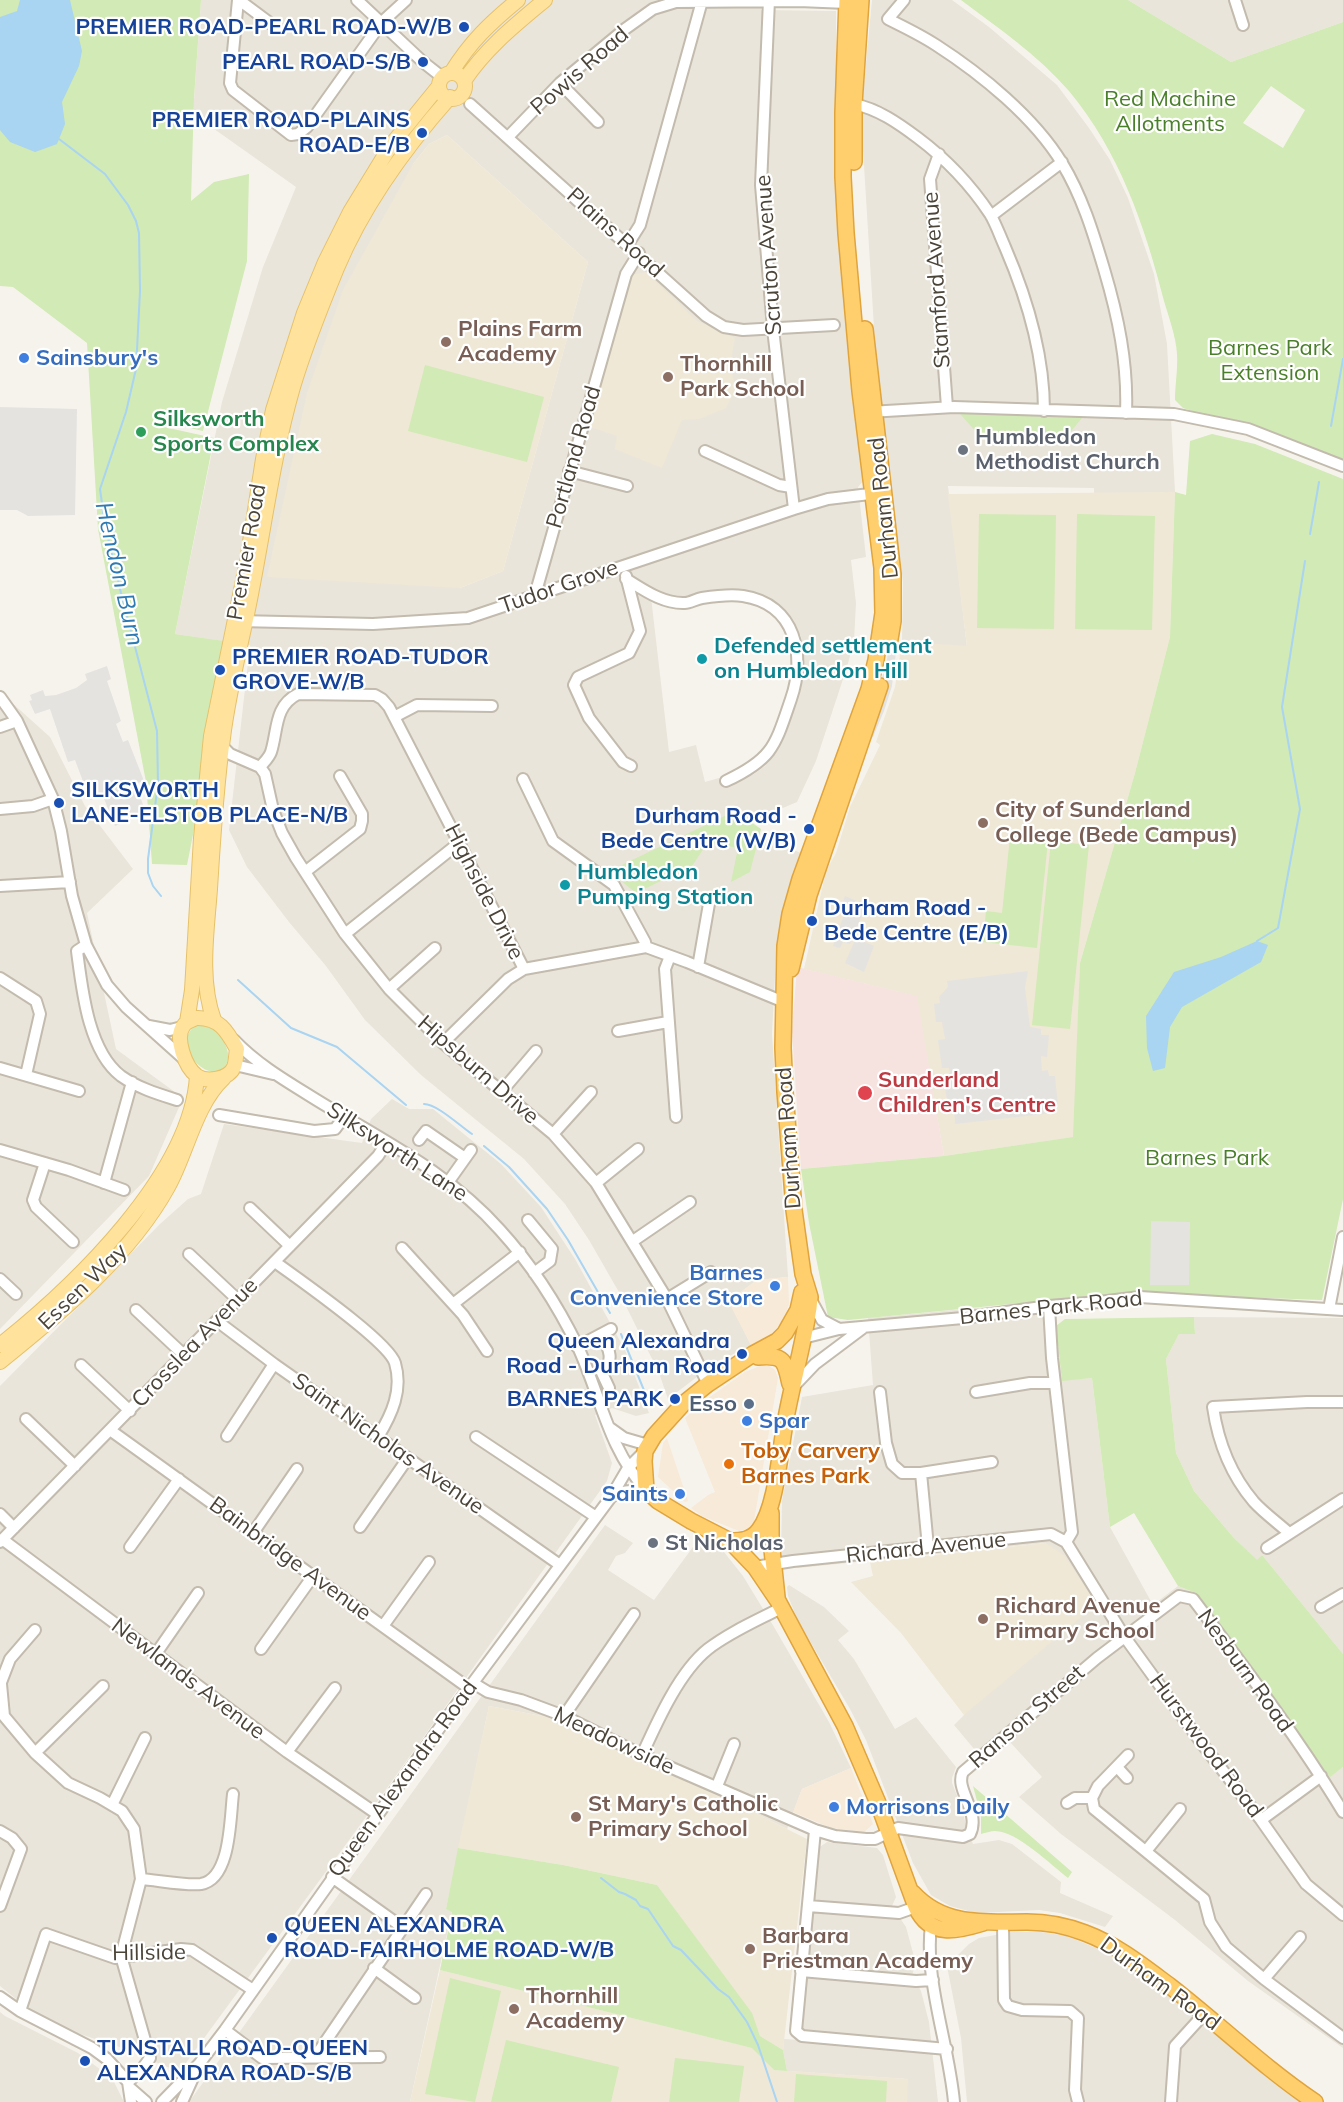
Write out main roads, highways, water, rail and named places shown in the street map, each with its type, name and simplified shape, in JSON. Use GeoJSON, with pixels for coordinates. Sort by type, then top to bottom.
{"type":"FeatureCollection","features":[{"type":"Feature","properties":{"kind":"highway","name":"Durham Road"},"geometry":{"type":"LineString","coordinates":[[854,2],[854,177],[868,412]]}},
{"type":"Feature","properties":{"kind":"highway","name":"Durham Road"},"geometry":{"type":"LineString","coordinates":[[730,1541],[751,1538],[758,1533],[771,1504],[810,1297],[803,1274],[791,1179],[783,1048],[784,1002],[809,895],[867,726],[887,659],[893,621],[893,574],[879,493],[846,232],[843,113],[854,2]]}},
{"type":"Feature","properties":{"kind":"highway","name":"Durham Road"},"geometry":{"type":"LineString","coordinates":[[803,1274],[798,1310],[785,1334],[708,1384],[682,1406],[647,1448],[643,1469],[648,1493],[691,1521],[730,1541],[755,1567],[779,1604],[845,1726],[916,1907],[922,1917],[936,1927],[953,1931],[983,1923]]}},
{"type":"Feature","properties":{"kind":"highway","name":"Durham Road"},"geometry":{"type":"LineString","coordinates":[[740,1364],[803,1338]]}},
{"type":"Feature","properties":{"kind":"highway","name":"Durham Road"},"geometry":{"type":"LineString","coordinates":[[758,1358],[774,1356],[784,1362],[791,1391]]}},
{"type":"Feature","properties":{"kind":"highway","name":"Durham Road"},"geometry":{"type":"LineString","coordinates":[[771,1504],[773,1564],[779,1604]]}},
{"type":"Feature","properties":{"kind":"highway","name":"Durham Road"},"geometry":{"type":"LineString","coordinates":[[911,1890],[932,1908],[954,1918],[983,1923],[1029,1922],[1056,1925],[1095,1937],[1131,1957],[1205,2013],[1254,2056],[1315,2102]]}},
{"type":"Feature","properties":{"kind":"main road","name":"Premier Road"},"geometry":{"type":"LineString","coordinates":[[214,1020],[208,1003],[207,938],[222,746],[273,410],[304,313],[325,262],[350,212],[391,145],[466,49],[518,0]]}},
{"type":"Feature","properties":{"kind":"main road"},"geometry":{"type":"LineString","coordinates":[[464,81],[477,62],[499,39],[545,0]]}},
{"type":"Feature","properties":{"kind":"main road"},"geometry":{"type":"LineString","coordinates":[[459,76],[466,85],[463,94],[454,99],[450,97],[444,79],[459,76]]}},
{"type":"Feature","properties":{"kind":"main road","name":"Premier Road"},"geometry":{"type":"LineString","coordinates":[[197,1076],[185,1059],[180,1040],[192,990],[201,838],[212,736],[293,387],[316,320],[358,224],[387,175],[412,141],[450,97]]}},
{"type":"Feature","properties":{"kind":"main road"},"geometry":{"type":"LineString","coordinates":[[185,1025],[196,1018],[214,1020],[224,1027],[237,1049],[235,1065],[231,1073],[224,1078],[207,1079],[197,1076]]}},
{"type":"Feature","properties":{"kind":"main road","name":"Essen Way"},"geometry":{"type":"LineString","coordinates":[[0,1345],[60,1294],[93,1261],[153,1187],[172,1154],[192,1109],[196,1098],[197,1076]]}},
{"type":"Feature","properties":{"kind":"main road","name":"Essen Way"},"geometry":{"type":"LineString","coordinates":[[0,1362],[97,1278],[134,1237],[168,1187],[208,1095],[224,1078]]}},
{"type":"Feature","properties":{"kind":"water"},"geometry":{"type":"Polygon","coordinates":[[[20,0],[70,0],[82,51],[79,66],[62,102],[65,124],[57,144],[35,152],[10,142],[0,130],[0,17],[17,11],[20,0]]]}},
{"type":"Feature","properties":{"kind":"water"},"geometry":{"type":"Polygon","coordinates":[[[1257,941],[1268,945],[1261,962],[1182,1007],[1170,1027],[1165,1068],[1153,1071],[1147,1048],[1146,1016],[1174,972],[1221,957],[1257,941]]]}},
{"type":"Feature","properties":{"kind":"waterway","name":"Hendon Burn"},"geometry":{"type":"LineString","coordinates":[[59,139],[105,174],[128,205],[139,233],[140,291],[136,369],[126,412],[100,489],[105,525],[121,593],[157,731],[158,784],[148,873],[153,886],[161,896]]}},
{"type":"Feature","properties":{"kind":"waterway"},"geometry":{"type":"LineString","coordinates":[[1331,426],[1343,359]]}},
{"type":"Feature","properties":{"kind":"waterway"},"geometry":{"type":"LineString","coordinates":[[1310,534],[1319,482]]}},
{"type":"Feature","properties":{"kind":"waterway"},"geometry":{"type":"LineString","coordinates":[[1257,941],[1278,928],[1300,809],[1282,707],[1305,561]]}},
{"type":"Feature","properties":{"kind":"waterway","name":"Hendon Burn"},"geometry":{"type":"LineString","coordinates":[[238,980],[291,1028],[337,1047],[406,1105]]}},
{"type":"Feature","properties":{"kind":"waterway","name":"Hendon Burn"},"geometry":{"type":"LineString","coordinates":[[424,1104],[442,1111],[472,1134]]}},
{"type":"Feature","properties":{"kind":"waterway","name":"Hendon Burn"},"geometry":{"type":"LineString","coordinates":[[484,1146],[509,1167],[547,1209],[568,1240],[610,1313]]}},
{"type":"Feature","properties":{"kind":"waterway","name":"Hendon Burn"},"geometry":{"type":"LineString","coordinates":[[621,1334],[650,1405]]}},
{"type":"Feature","properties":{"kind":"waterway","name":"Hendon Burn"},"geometry":{"type":"LineString","coordinates":[[601,1878],[619,1892],[636,1900],[640,1906],[648,1909],[673,1946],[681,1950],[718,1989],[729,1997],[747,2022],[758,2045],[777,2102]]}},
{"type":"Feature","properties":{"kind":"place","name":"PREMIER ROAD-PEARL ROAD-W/B"},"geometry":{"type":"Point","coordinates":[464,27]}},
{"type":"Feature","properties":{"kind":"place","name":"PEARL ROAD-S/B"},"geometry":{"type":"Point","coordinates":[423,62]}},
{"type":"Feature","properties":{"kind":"place","name":"PREMIER ROAD-PLAINS ROAD-E/B"},"geometry":{"type":"Point","coordinates":[422,133]}},
{"type":"Feature","properties":{"kind":"place","name":"Plains Farm Academy"},"geometry":{"type":"Point","coordinates":[446,342]}},
{"type":"Feature","properties":{"kind":"place","name":"Sainsbury's"},"geometry":{"type":"Point","coordinates":[24,358]}},
{"type":"Feature","properties":{"kind":"place","name":"Thornhill Park School"},"geometry":{"type":"Point","coordinates":[668,377]}},
{"type":"Feature","properties":{"kind":"place","name":"Silksworth Sports Complex"},"geometry":{"type":"Point","coordinates":[141,432]}},
{"type":"Feature","properties":{"kind":"place","name":"Humbledon Methodist Church"},"geometry":{"type":"Point","coordinates":[963,450]}},
{"type":"Feature","properties":{"kind":"place","name":"Defended settlement on Humbledon Hill"},"geometry":{"type":"Point","coordinates":[702,659]}},
{"type":"Feature","properties":{"kind":"place","name":"PREMIER ROAD-TUDOR GROVE-W/B"},"geometry":{"type":"Point","coordinates":[220,670]}},
{"type":"Feature","properties":{"kind":"place","name":"SILKSWORTH LANE-ELSTOB PLACE-N/B"},"geometry":{"type":"Point","coordinates":[59,803]}},
{"type":"Feature","properties":{"kind":"place","name":"City of Sunderland College (Bede Campus)"},"geometry":{"type":"Point","coordinates":[983,823]}},
{"type":"Feature","properties":{"kind":"place","name":"Durham Road - Bede Centre (W/B)"},"geometry":{"type":"Point","coordinates":[809,829]}},
{"type":"Feature","properties":{"kind":"place","name":"Humbledon Pumping Station"},"geometry":{"type":"Point","coordinates":[565,885]}},
{"type":"Feature","properties":{"kind":"place","name":"Durham Road - Bede Centre (E/B)"},"geometry":{"type":"Point","coordinates":[812,921]}},
{"type":"Feature","properties":{"kind":"place","name":"Sunderland Children's Centre"},"geometry":{"type":"Point","coordinates":[865,1093]}},
{"type":"Feature","properties":{"kind":"place","name":"Barnes Convenience Store"},"geometry":{"type":"Point","coordinates":[775,1286]}},
{"type":"Feature","properties":{"kind":"place","name":"Queen Alexandra Road - Durham Road"},"geometry":{"type":"Point","coordinates":[742,1354]}},
{"type":"Feature","properties":{"kind":"place","name":"BARNES PARK"},"geometry":{"type":"Point","coordinates":[675,1399]}},
{"type":"Feature","properties":{"kind":"place","name":"Esso"},"geometry":{"type":"Point","coordinates":[749,1404]}},
{"type":"Feature","properties":{"kind":"place","name":"Spar"},"geometry":{"type":"Point","coordinates":[747,1421]}},
{"type":"Feature","properties":{"kind":"place","name":"Toby Carvery Barnes Park"},"geometry":{"type":"Point","coordinates":[729,1464]}},
{"type":"Feature","properties":{"kind":"place","name":"Saints"},"geometry":{"type":"Point","coordinates":[680,1494]}},
{"type":"Feature","properties":{"kind":"place","name":"St Nicholas"},"geometry":{"type":"Point","coordinates":[653,1543]}},
{"type":"Feature","properties":{"kind":"place","name":"Richard Avenue Primary School"},"geometry":{"type":"Point","coordinates":[983,1619]}},
{"type":"Feature","properties":{"kind":"place","name":"Morrisons Daily"},"geometry":{"type":"Point","coordinates":[834,1807]}},
{"type":"Feature","properties":{"kind":"place","name":"St Mary's Catholic Primary School"},"geometry":{"type":"Point","coordinates":[576,1817]}},
{"type":"Feature","properties":{"kind":"place","name":"QUEEN ALEXANDRA ROAD-FAIRHOLME ROAD-W/B"},"geometry":{"type":"Point","coordinates":[272,1938]}},
{"type":"Feature","properties":{"kind":"place","name":"Barbara Priestman Academy"},"geometry":{"type":"Point","coordinates":[750,1949]}},
{"type":"Feature","properties":{"kind":"place","name":"Thornhill Academy"},"geometry":{"type":"Point","coordinates":[514,2009]}},
{"type":"Feature","properties":{"kind":"place","name":"TUNSTALL ROAD-QUEEN ALEXANDRA ROAD-S/B"},"geometry":{"type":"Point","coordinates":[85,2061]}},
{"type":"Feature","properties":{"kind":"park label","name":"Red Machine Allotments"},"geometry":{"type":"Point","coordinates":[1170,112]}},
{"type":"Feature","properties":{"kind":"park label","name":"Barnes Park Extension"},"geometry":{"type":"Point","coordinates":[1270,360]}},
{"type":"Feature","properties":{"kind":"park label","name":"Barnes Park"},"geometry":{"type":"Point","coordinates":[1207,1158]}}]}
